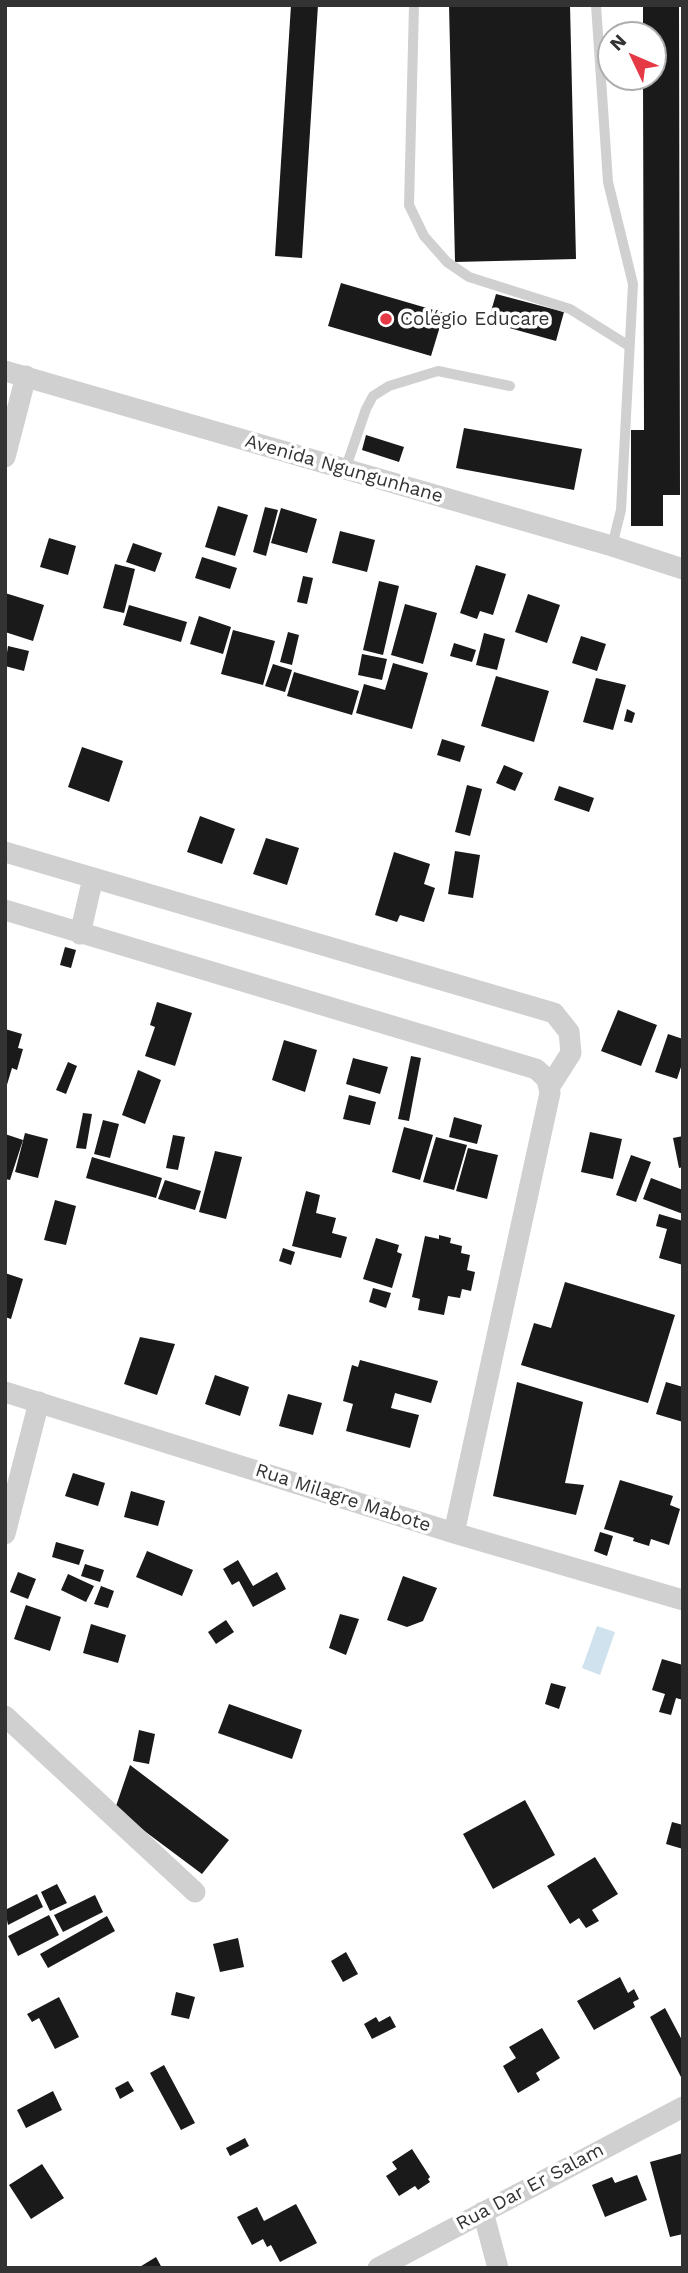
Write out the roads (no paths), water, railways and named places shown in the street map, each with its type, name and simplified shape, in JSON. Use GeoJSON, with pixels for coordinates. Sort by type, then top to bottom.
{"type":"FeatureCollection","features":[{"type":"Feature","properties":{"kind":"street","name":"Avenida Ngungunhane"},"geometry":{"type":"LineString","coordinates":[[15,374],[683,569]]}},
{"type":"Feature","properties":{"kind":"street"},"geometry":{"type":"LineString","coordinates":[[5,457],[15,374]]}},
{"type":"Feature","properties":{"kind":"street"},"geometry":{"type":"LineString","coordinates":[[5,852],[554,1013],[569,1032],[571,1053],[550,1086]]}},
{"type":"Feature","properties":{"kind":"street"},"geometry":{"type":"LineString","coordinates":[[80,934],[93,878]]}},
{"type":"Feature","properties":{"kind":"street"},"geometry":{"type":"LineString","coordinates":[[5,910],[536,1069],[547,1079],[550,1093],[454,1533]]}},
{"type":"Feature","properties":{"kind":"street","name":"Rua Milagre Mabote"},"geometry":{"type":"LineString","coordinates":[[5,1392],[454,1533],[683,1600]]}},
{"type":"Feature","properties":{"kind":"street"},"geometry":{"type":"LineString","coordinates":[[5,1534],[39,1402]]}},
{"type":"Feature","properties":{"kind":"street"},"geometry":{"type":"LineString","coordinates":[[5,1716],[195,1892]]}},
{"type":"Feature","properties":{"kind":"street","name":"Rua Dar Er Salam"},"geometry":{"type":"LineString","coordinates":[[378,2268],[683,2107]]}},
{"type":"Feature","properties":{"kind":"street"},"geometry":{"type":"LineString","coordinates":[[483,2212],[498,2268]]}},
{"type":"Feature","properties":{"kind":"lane"},"geometry":{"type":"LineString","coordinates":[[414,5],[409,205],[424,236],[447,262],[469,277],[570,309],[629,346]]}},
{"type":"Feature","properties":{"kind":"lane"},"geometry":{"type":"LineString","coordinates":[[596,5],[608,182],[634,284],[621,510],[611,547]]}},
{"type":"Feature","properties":{"kind":"lane"},"geometry":{"type":"LineString","coordinates":[[345,470],[366,409],[373,396],[389,386],[438,371],[510,386]]}},
{"type":"Feature","properties":{"kind":"water"},"geometry":{"type":"Polygon","coordinates":[[[597,1626],[615,1632],[600,1675],[582,1668],[597,1626]]]}},
{"type":"Feature","properties":{"kind":"place","name":"Colégio Educare"},"geometry":{"type":"Point","coordinates":[386,319]}}]}
